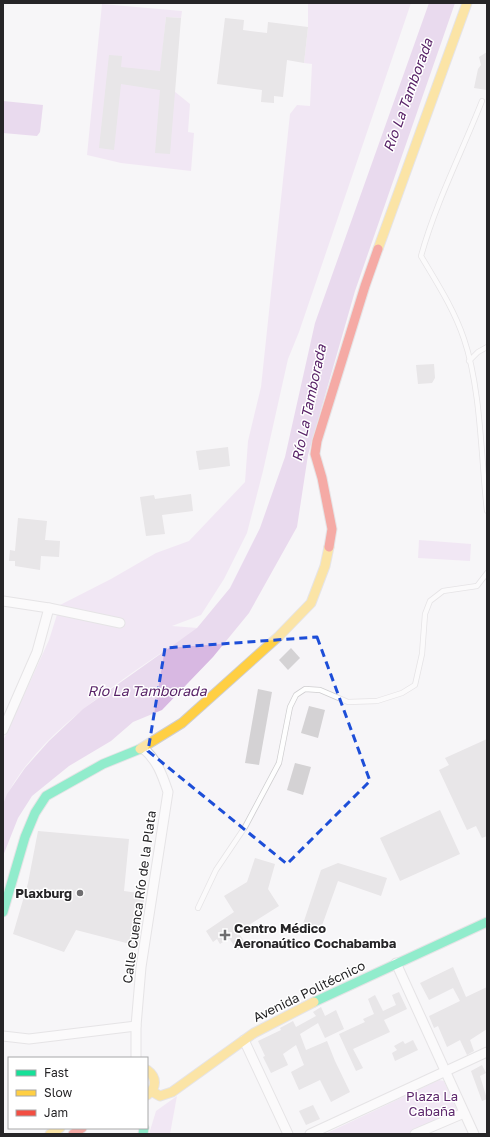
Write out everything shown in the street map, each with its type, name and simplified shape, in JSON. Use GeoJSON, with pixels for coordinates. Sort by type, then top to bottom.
{"type":"FeatureCollection","features":[{"type":"Feature","properties":{"kind":"street"},"geometry":{"type":"LineString","coordinates":[[3,912],[25,837],[35,813],[46,796],[103,764],[143,748],[182,723],[279,636],[311,603],[325,566],[332,529],[316,454],[317,441],[365,286],[467,3]]}},
{"type":"Feature","properties":{"kind":"street"},"geometry":{"type":"LineString","coordinates":[[3,602],[49,608],[120,623]]}},
{"type":"Feature","properties":{"kind":"street"},"geometry":{"type":"LineString","coordinates":[[3,730],[37,652],[49,608]]}},
{"type":"Feature","properties":{"kind":"street","name":"Calle Cuenca Río de la Plata"},"geometry":{"type":"LineString","coordinates":[[136,1057],[136,1026],[141,967],[168,792],[162,773],[156,762],[143,748]]}},
{"type":"Feature","properties":{"kind":"street","name":"Avenida Politécnico"},"geometry":{"type":"LineString","coordinates":[[150,1093],[160,1096],[172,1092],[254,1033],[323,997],[487,922]]}},
{"type":"Feature","properties":{"kind":"street"},"geometry":{"type":"LineString","coordinates":[[396,963],[474,1134]]}},
{"type":"Feature","properties":{"kind":"street"},"geometry":{"type":"LineString","coordinates":[[3,1036],[30,1039],[136,1026]]}},
{"type":"Feature","properties":{"kind":"street"},"geometry":{"type":"LineString","coordinates":[[244,1040],[288,1134]]}},
{"type":"Feature","properties":{"kind":"street"},"geometry":{"type":"LineString","coordinates":[[310,1134],[487,1052]]}},
{"type":"Feature","properties":{"kind":"street"},"geometry":{"type":"LineString","coordinates":[[148,1070],[151,1072],[156,1080],[150,1093]]}},
{"type":"Feature","properties":{"kind":"street"},"geometry":{"type":"LineString","coordinates":[[416,1134],[464,1113]]}},
{"type":"Feature","properties":{"kind":"lane"},"geometry":{"type":"LineString","coordinates":[[482,101],[462,153],[429,227],[421,256],[446,299],[464,340],[469,362],[478,423],[487,511]]}},
{"type":"Feature","properties":{"kind":"lane"},"geometry":{"type":"LineString","coordinates":[[469,362],[478,352],[487,347]]}},
{"type":"Feature","properties":{"kind":"lane"},"geometry":{"type":"LineString","coordinates":[[198,908],[216,870],[245,827],[279,763],[290,707],[296,694],[305,689],[320,690],[348,702],[377,701],[402,693],[415,685],[422,654],[425,614],[430,601],[443,591],[477,586],[487,573]]}},
{"type":"Feature","properties":{"kind":"highlighted area"},"geometry":{"type":"Polygon","coordinates":[[[317,637],[370,781],[287,864],[148,751],[165,648],[317,637]]]}},
{"type":"Feature","properties":{"kind":"green space"},"geometry":{"type":"Polygon","coordinates":[[[308,3],[411,3],[299,332],[288,359],[263,471],[247,533],[224,579],[201,615],[172,626],[198,628],[117,684],[61,728],[37,752],[17,778],[3,804],[3,741],[49,640],[60,605],[111,579],[156,553],[189,541],[245,482],[248,441],[261,387],[290,114],[297,105],[310,106],[312,64],[304,63],[308,27],[308,3]]]}},
{"type":"Feature","properties":{"kind":"green space"},"geometry":{"type":"Polygon","coordinates":[[[102,4],[182,11],[181,18],[166,17],[159,89],[174,91],[190,104],[188,132],[194,133],[191,171],[121,163],[87,155],[102,4]]]}},
{"type":"Feature","properties":{"kind":"green space"},"geometry":{"type":"Polygon","coordinates":[[[419,540],[471,544],[470,561],[418,558],[419,540]]]}},
{"type":"Feature","properties":{"kind":"green space","name":"Plaza La Cabaña"},"geometry":{"type":"Polygon","coordinates":[[[439,1080],[444,1081],[457,1110],[455,1113],[407,1134],[325,1134],[439,1080]]]}},
{"type":"Feature","properties":{"kind":"green space"},"geometry":{"type":"Polygon","coordinates":[[[177,1096],[170,1134],[149,1134],[156,1111],[177,1096]]]}},
{"type":"Feature","properties":{"kind":"water","name":"Río La Tamborada"},"geometry":{"type":"Polygon","coordinates":[[[429,3],[455,3],[355,291],[308,455],[297,527],[249,613],[213,657],[162,710],[133,722],[111,741],[69,766],[32,796],[18,818],[3,856],[3,804],[7,794],[25,768],[49,741],[83,709],[197,628],[230,588],[260,528],[285,457],[315,323],[429,3]]]}},
{"type":"Feature","properties":{"kind":"water"},"geometry":{"type":"Polygon","coordinates":[[[3,101],[43,105],[40,132],[37,136],[3,133],[3,101]]]}},
{"type":"Feature","properties":{"kind":"building"},"geometry":{"type":"Polygon","coordinates":[[[166,17],[181,18],[170,154],[155,153],[160,90],[121,84],[114,150],[99,148],[109,55],[122,56],[121,67],[160,71],[166,17]]]}},
{"type":"Feature","properties":{"kind":"building"},"geometry":{"type":"Polygon","coordinates":[[[225,18],[244,20],[243,30],[267,33],[268,22],[308,27],[304,63],[287,60],[283,97],[274,96],[274,103],[261,102],[262,90],[217,84],[225,18]]]}},
{"type":"Feature","properties":{"kind":"building"},"geometry":{"type":"Polygon","coordinates":[[[487,52],[487,90],[474,88],[478,69],[481,65],[479,57],[487,52]]]}},
{"type":"Feature","properties":{"kind":"building"},"geometry":{"type":"Polygon","coordinates":[[[434,364],[435,378],[432,383],[418,384],[416,365],[434,364]]]}},
{"type":"Feature","properties":{"kind":"building"},"geometry":{"type":"Polygon","coordinates":[[[228,447],[230,466],[199,470],[196,451],[228,447]]]}},
{"type":"Feature","properties":{"kind":"building"},"geometry":{"type":"Polygon","coordinates":[[[191,494],[193,511],[162,515],[165,534],[146,536],[140,497],[154,495],[155,499],[191,494]]]}},
{"type":"Feature","properties":{"kind":"building"},"geometry":{"type":"Polygon","coordinates":[[[18,518],[47,521],[45,540],[60,541],[59,557],[41,556],[40,570],[15,566],[15,561],[9,561],[10,550],[15,551],[18,518]]]}},
{"type":"Feature","properties":{"kind":"building"},"geometry":{"type":"Polygon","coordinates":[[[291,648],[300,658],[288,670],[279,660],[291,648]]]}},
{"type":"Feature","properties":{"kind":"building"},"geometry":{"type":"Polygon","coordinates":[[[258,689],[272,692],[259,765],[245,763],[258,689]]]}},
{"type":"Feature","properties":{"kind":"building"},"geometry":{"type":"Polygon","coordinates":[[[309,706],[325,710],[318,738],[301,733],[309,706]]]}},
{"type":"Feature","properties":{"kind":"building"},"geometry":{"type":"Polygon","coordinates":[[[487,739],[487,836],[482,838],[476,826],[467,830],[439,770],[449,765],[445,758],[487,739]]]}},
{"type":"Feature","properties":{"kind":"building"},"geometry":{"type":"Polygon","coordinates":[[[295,763],[311,767],[303,795],[287,790],[295,763]]]}},
{"type":"Feature","properties":{"kind":"building"},"geometry":{"type":"Polygon","coordinates":[[[440,810],[460,854],[400,881],[380,838],[440,810]]]}},
{"type":"Feature","properties":{"kind":"building","name":"Plaxburg"},"geometry":{"type":"Polygon","coordinates":[[[38,831],[129,839],[124,891],[145,894],[138,946],[76,930],[64,952],[13,934],[28,883],[38,831]]]}},
{"type":"Feature","properties":{"kind":"building","name":"Centro Médico Aeronaútico Cochabamba"},"geometry":{"type":"Polygon","coordinates":[[[255,858],[275,864],[268,889],[279,906],[238,932],[246,944],[237,950],[229,938],[220,944],[217,939],[213,942],[206,931],[234,912],[224,896],[247,882],[255,858]]]}},
{"type":"Feature","properties":{"kind":"building"},"geometry":{"type":"Polygon","coordinates":[[[338,863],[387,878],[381,896],[338,881],[320,931],[303,924],[321,870],[338,863]]]}},
{"type":"Feature","properties":{"kind":"building"},"geometry":{"type":"Polygon","coordinates":[[[453,967],[466,997],[487,987],[487,1029],[470,1040],[474,1051],[467,1055],[460,1040],[447,1047],[438,1026],[434,1028],[429,1016],[460,1001],[453,988],[429,1000],[420,983],[453,967]]]}},
{"type":"Feature","properties":{"kind":"building"},"geometry":{"type":"Polygon","coordinates":[[[399,992],[407,1009],[384,1020],[390,1032],[353,1049],[363,1068],[356,1071],[339,1034],[365,1022],[363,1019],[374,1014],[368,999],[375,995],[383,1011],[396,1005],[392,995],[399,992]]]}},
{"type":"Feature","properties":{"kind":"building"},"geometry":{"type":"Polygon","coordinates":[[[321,1007],[325,1016],[336,1010],[344,1029],[325,1038],[318,1023],[300,1034],[306,1050],[327,1041],[350,1092],[331,1102],[320,1080],[299,1090],[291,1072],[304,1065],[296,1045],[283,1054],[288,1065],[271,1073],[263,1057],[265,1056],[258,1041],[281,1030],[280,1028],[293,1021],[296,1027],[316,1016],[313,1012],[321,1007]]]}},
{"type":"Feature","properties":{"kind":"building"},"geometry":{"type":"Polygon","coordinates":[[[413,1040],[418,1050],[395,1061],[392,1053],[397,1050],[394,1046],[403,1041],[405,1044],[413,1040]]]}},
{"type":"Feature","properties":{"kind":"building"},"geometry":{"type":"Polygon","coordinates":[[[482,1065],[486,1073],[480,1076],[487,1099],[482,1101],[471,1071],[482,1065]]]}},
{"type":"Feature","properties":{"kind":"building"},"geometry":{"type":"Polygon","coordinates":[[[313,1105],[320,1119],[306,1125],[299,1111],[313,1105]]]}},
{"type":"Feature","properties":{"kind":"traffic: fast"},"geometry":{"type":"LineString","coordinates":[[3,912],[25,837],[35,813],[46,796],[103,764],[140,749]]}},
{"type":"Feature","properties":{"kind":"traffic: fast"},"geometry":{"type":"LineString","coordinates":[[314,1002],[487,922]]}},
{"type":"Feature","properties":{"kind":"traffic: fast"},"geometry":{"type":"LineString","coordinates":[[143,1134],[144,1129]]}},
{"type":"Feature","properties":{"kind":"traffic: slow"},"geometry":{"type":"LineString","coordinates":[[378,249],[467,3]]}},
{"type":"Feature","properties":{"kind":"traffic: slow"},"geometry":{"type":"LineString","coordinates":[[140,749],[182,723],[279,636],[311,603],[325,566],[329,547]]}},
{"type":"Feature","properties":{"kind":"traffic: slow"},"geometry":{"type":"LineString","coordinates":[[153,1092],[160,1096],[172,1092],[254,1033],[314,1002]]}},
{"type":"Feature","properties":{"kind":"traffic: slow"},"geometry":{"type":"LineString","coordinates":[[148,1071],[154,1079],[153,1089],[148,1094]]}},
{"type":"Feature","properties":{"kind":"traffic: slow"},"geometry":{"type":"LineString","coordinates":[[50,1134],[58,1129]]}},
{"type":"Feature","properties":{"kind":"traffic: jam"},"geometry":{"type":"LineString","coordinates":[[329,547],[332,529],[322,478],[315,454],[317,441],[378,249]]}},
{"type":"Feature","properties":{"kind":"traffic: jam"},"geometry":{"type":"LineString","coordinates":[[73,1134],[80,1129]]}},
{"type":"Feature","properties":{"kind":"place","name":"Plaxburg"},"geometry":{"type":"Point","coordinates":[80,893]}},
{"type":"Feature","properties":{"kind":"place","name":"Centro Médico Aeronaútico Cochabamba"},"geometry":{"type":"Point","coordinates":[225,935]}}]}
